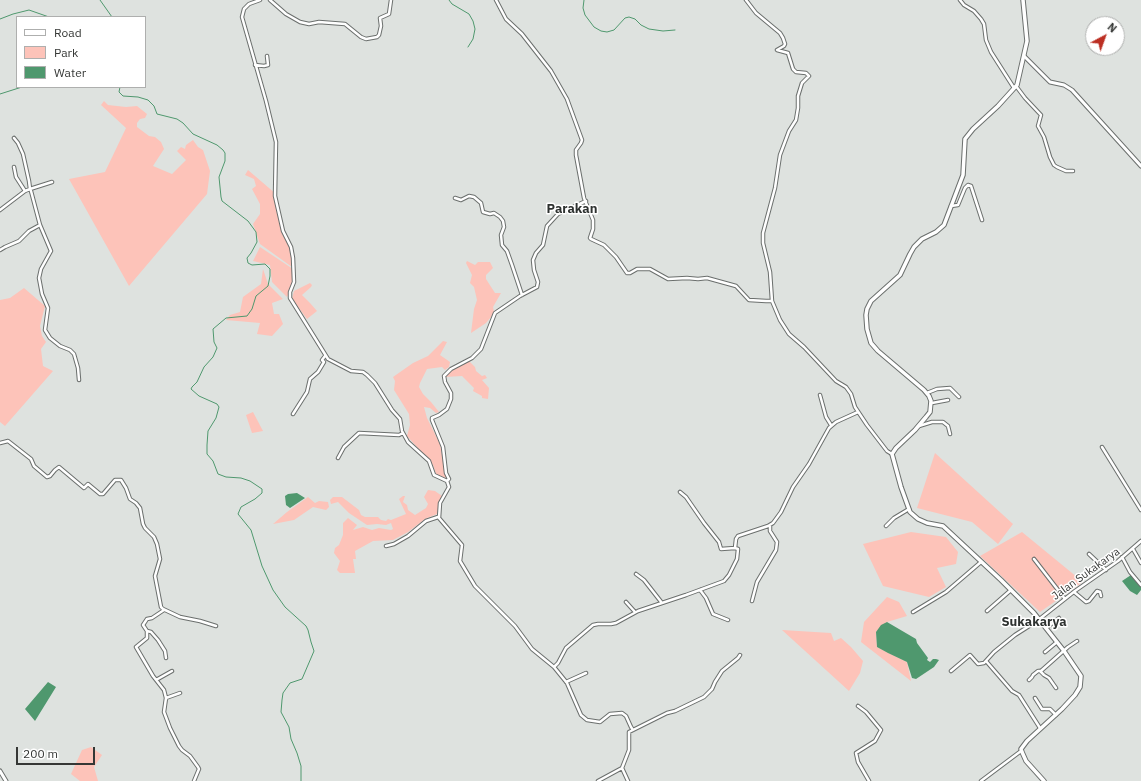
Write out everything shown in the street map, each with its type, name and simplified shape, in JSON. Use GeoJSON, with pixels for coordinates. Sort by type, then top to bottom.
{"type":"FeatureCollection","features":[{"type":"Feature","properties":{"kind":"main road"},"geometry":{"type":"LineString","coordinates":[[1024,0],[1028,35],[1024,56],[1015,87],[965,139],[964,170],[944,225],[922,239],[914,247],[900,275],[871,301],[867,309],[866,316],[869,336],[874,346],[927,393],[932,403],[930,412],[892,454],[909,509],[918,519],[927,523],[943,526],[981,562],[1039,619],[1064,650],[1082,676],[1080,687],[1076,695],[1056,715],[1040,728],[1025,744],[1021,751],[1026,761],[1044,781]]}},
{"type":"Feature","properties":{"kind":"street"},"geometry":{"type":"LineString","coordinates":[[260,0],[249,4],[244,9],[242,17],[276,142],[275,196],[283,231],[291,247],[293,258],[294,282],[289,295],[325,356],[331,362],[351,371],[363,372],[367,375],[380,390],[400,420],[403,433],[408,442],[429,461],[434,475],[447,481]]}},
{"type":"Feature","properties":{"kind":"street"},"geometry":{"type":"LineString","coordinates":[[270,0],[286,14],[300,22],[309,24],[319,22],[346,24],[360,37],[366,39],[377,37],[379,35],[381,26],[380,18],[389,14],[392,0]]}},
{"type":"Feature","properties":{"kind":"street"},"geometry":{"type":"LineString","coordinates":[[496,0],[506,19],[522,34],[551,71],[567,99],[582,140],[576,150],[576,155],[586,201],[594,224],[590,239],[604,245],[627,273],[637,270],[650,269],[668,279],[707,278],[736,286],[749,300],[772,301]]}},
{"type":"Feature","properties":{"kind":"street"},"geometry":{"type":"LineString","coordinates":[[746,0],[756,13],[775,28],[783,38],[784,45],[777,50],[788,53],[793,70],[806,73],[809,76],[802,84],[798,96],[796,120],[788,131],[780,155],[775,188],[763,233],[763,244],[770,272],[772,301],[780,320],[789,334],[804,347],[836,381],[846,387],[851,394],[858,412],[873,434],[892,454]]}},
{"type":"Feature","properties":{"kind":"street"},"geometry":{"type":"LineString","coordinates":[[960,0],[964,5],[974,11],[981,19],[984,24],[986,40],[991,52],[1015,87],[1040,115],[1038,126],[1044,136],[1050,157],[1057,167],[1066,171],[1072,171]]}},
{"type":"Feature","properties":{"kind":"street"},"geometry":{"type":"LineString","coordinates":[[255,65],[268,65],[267,56]]}},
{"type":"Feature","properties":{"kind":"street"},"geometry":{"type":"LineString","coordinates":[[1024,56],[1050,82],[1064,85],[1072,90],[1141,166]]}},
{"type":"Feature","properties":{"kind":"street"},"geometry":{"type":"LineString","coordinates":[[14,138],[23,154],[30,190],[34,197],[40,225],[51,251],[41,270],[39,278],[42,294],[48,308],[45,330],[50,338],[61,347],[70,350],[74,354],[78,368],[79,380]]}},
{"type":"Feature","properties":{"kind":"street"},"geometry":{"type":"LineString","coordinates":[[14,167],[16,177],[25,191]]}},
{"type":"Feature","properties":{"kind":"street"},"geometry":{"type":"LineString","coordinates":[[0,210],[25,191],[52,182]]}},
{"type":"Feature","properties":{"kind":"street"},"geometry":{"type":"LineString","coordinates":[[950,206],[958,205],[965,188],[968,185],[971,186],[982,220]]}},
{"type":"Feature","properties":{"kind":"street"},"geometry":{"type":"LineString","coordinates":[[455,198],[461,200],[469,196],[474,197],[481,203],[484,212],[490,214],[494,213],[503,221],[504,227],[501,235],[502,245],[512,265],[522,295]]}},
{"type":"Feature","properties":{"kind":"street"},"geometry":{"type":"LineString","coordinates":[[586,201],[558,214],[547,226],[544,245],[536,253],[533,260],[538,285],[495,314],[481,349],[472,358],[463,364],[453,367],[444,376],[445,382],[451,393],[451,399],[447,409],[439,416],[432,418],[443,447],[446,475],[449,479],[447,481],[449,487],[440,503],[438,517],[462,545],[460,561],[475,586],[515,626],[532,649],[554,667],[566,682],[581,715],[587,720],[600,722],[610,714],[622,713],[626,716],[630,727],[634,730]]}},
{"type":"Feature","properties":{"kind":"street"},"geometry":{"type":"LineString","coordinates":[[0,250],[5,246],[14,244],[22,239],[29,232],[40,225]]}},
{"type":"Feature","properties":{"kind":"street"},"geometry":{"type":"LineString","coordinates":[[293,414],[307,392],[310,379],[318,372],[324,362],[322,360],[325,356]]}},
{"type":"Feature","properties":{"kind":"street"},"geometry":{"type":"LineString","coordinates":[[927,393],[937,389],[950,388],[959,397]]}},
{"type":"Feature","properties":{"kind":"street"},"geometry":{"type":"LineString","coordinates":[[820,395],[826,417],[832,425]]}},
{"type":"Feature","properties":{"kind":"street"},"geometry":{"type":"LineString","coordinates":[[932,403],[948,400]]}},
{"type":"Feature","properties":{"kind":"street"},"geometry":{"type":"LineString","coordinates":[[554,667],[558,663],[566,648],[593,625],[616,623],[635,612],[722,583],[727,578],[737,559],[738,549],[735,548],[736,539],[738,536],[770,526],[781,512],[793,487],[809,464],[819,444],[832,425],[842,418],[858,412]]}},
{"type":"Feature","properties":{"kind":"street"},"geometry":{"type":"LineString","coordinates":[[918,427],[932,422],[943,422],[948,426],[950,434]]}},
{"type":"Feature","properties":{"kind":"street"},"geometry":{"type":"LineString","coordinates":[[338,458],[344,447],[359,434],[399,435],[403,433]]}},
{"type":"Feature","properties":{"kind":"street"},"geometry":{"type":"LineString","coordinates":[[0,443],[8,441],[31,459],[34,466],[47,477],[59,467],[84,488],[88,484],[100,494],[103,494],[115,480],[122,480],[130,499],[140,508],[145,528],[157,544],[160,559],[155,576],[159,602],[164,610],[180,617],[216,626]]}},
{"type":"Feature","properties":{"kind":"street"},"geometry":{"type":"LineString","coordinates":[[1102,447],[1141,510]]}},
{"type":"Feature","properties":{"kind":"street"},"geometry":{"type":"LineString","coordinates":[[680,492],[719,542],[721,549],[735,548]]}},
{"type":"Feature","properties":{"kind":"street"},"geometry":{"type":"LineString","coordinates":[[886,526],[894,518],[909,509]]}},
{"type":"Feature","properties":{"kind":"street"},"geometry":{"type":"LineString","coordinates":[[386,546],[394,544],[408,536],[426,521],[438,517]]}},
{"type":"Feature","properties":{"kind":"street"},"geometry":{"type":"LineString","coordinates":[[752,601],[757,582],[776,550],[777,542],[772,535],[770,526]]}},
{"type":"Feature","properties":{"kind":"street","name":"Jalan Sukakarya"},"geometry":{"type":"LineString","coordinates":[[986,661],[994,652],[1015,635],[1106,570],[1141,541]]}},
{"type":"Feature","properties":{"kind":"street"},"geometry":{"type":"LineString","coordinates":[[1133,549],[1141,563]]}},
{"type":"Feature","properties":{"kind":"street"},"geometry":{"type":"LineString","coordinates":[[1089,554],[1106,570]]}},
{"type":"Feature","properties":{"kind":"street"},"geometry":{"type":"LineString","coordinates":[[1122,557],[1131,575],[1141,585]]}},
{"type":"Feature","properties":{"kind":"street"},"geometry":{"type":"LineString","coordinates":[[1034,559],[1065,599]]}},
{"type":"Feature","properties":{"kind":"street"},"geometry":{"type":"LineString","coordinates":[[913,612],[946,592],[981,562]]}},
{"type":"Feature","properties":{"kind":"street"},"geometry":{"type":"LineString","coordinates":[[636,574],[644,580],[662,603]]}},
{"type":"Feature","properties":{"kind":"street"},"geometry":{"type":"LineString","coordinates":[[700,590],[706,598],[713,614],[728,620]]}},
{"type":"Feature","properties":{"kind":"street"},"geometry":{"type":"LineString","coordinates":[[987,611],[1010,590]]}},
{"type":"Feature","properties":{"kind":"street"},"geometry":{"type":"LineString","coordinates":[[1074,592],[1086,602],[1089,601],[1097,591],[1100,592],[1101,596]]}},
{"type":"Feature","properties":{"kind":"street"},"geometry":{"type":"LineString","coordinates":[[626,602],[635,612]]}},
{"type":"Feature","properties":{"kind":"street"},"geometry":{"type":"LineString","coordinates":[[164,610],[152,618],[146,619],[143,625],[158,640],[166,658]]}},
{"type":"Feature","properties":{"kind":"street"},"geometry":{"type":"LineString","coordinates":[[1046,628],[1059,618]]}},
{"type":"Feature","properties":{"kind":"street"},"geometry":{"type":"LineString","coordinates":[[147,630],[147,638],[136,647],[156,680],[164,690],[166,698],[164,712],[170,728],[182,750],[190,756],[198,767],[194,781]]}},
{"type":"Feature","properties":{"kind":"street"},"geometry":{"type":"LineString","coordinates":[[1029,680],[1033,674],[1040,671],[1077,641]]}},
{"type":"Feature","properties":{"kind":"street"},"geometry":{"type":"LineString","coordinates":[[1044,652],[1057,642]]}},
{"type":"Feature","properties":{"kind":"street"},"geometry":{"type":"LineString","coordinates":[[598,781],[622,768],[629,750],[629,732],[704,697],[712,689],[722,671],[740,655]]}},
{"type":"Feature","properties":{"kind":"street"},"geometry":{"type":"LineString","coordinates":[[951,671],[970,655],[979,665],[986,661],[1012,691],[1019,695],[1040,728]]}},
{"type":"Feature","properties":{"kind":"street"},"geometry":{"type":"LineString","coordinates":[[1040,671],[1049,678],[1056,688]]}},
{"type":"Feature","properties":{"kind":"street"},"geometry":{"type":"LineString","coordinates":[[156,680],[172,672]]}},
{"type":"Feature","properties":{"kind":"street"},"geometry":{"type":"LineString","coordinates":[[566,682],[586,674]]}},
{"type":"Feature","properties":{"kind":"street"},"geometry":{"type":"LineString","coordinates":[[166,698],[180,693]]}},
{"type":"Feature","properties":{"kind":"street"},"geometry":{"type":"LineString","coordinates":[[1035,698],[1042,709],[1050,709],[1056,715]]}},
{"type":"Feature","properties":{"kind":"street"},"geometry":{"type":"LineString","coordinates":[[858,706],[866,712],[881,730],[875,741],[856,754],[858,762],[869,781]]}},
{"type":"Feature","properties":{"kind":"street"},"geometry":{"type":"LineString","coordinates":[[981,781],[1021,751]]}},
{"type":"Feature","properties":{"kind":"street"},"geometry":{"type":"LineString","coordinates":[[622,768],[628,781]]}},
{"type":"Feature","properties":{"kind":"street"},"geometry":{"type":"LineString","coordinates":[[0,771],[6,781]]}},
{"type":"Feature","properties":{"kind":"green space"},"geometry":{"type":"Polygon","coordinates":[[[104,101],[108,105],[126,107],[137,106],[147,114],[145,118],[140,119],[137,123],[137,127],[149,136],[155,137],[161,142],[164,149],[153,166],[172,174],[186,160],[177,151],[181,147],[185,149],[186,145],[193,140],[198,147],[203,150],[210,171],[207,194],[129,286],[69,179],[105,172],[126,128],[101,105],[104,101]]]}},
{"type":"Feature","properties":{"kind":"green space"},"geometry":{"type":"Polygon","coordinates":[[[248,170],[276,194],[282,234],[293,250],[292,267],[260,244],[253,224],[260,214],[260,204],[252,189],[256,186],[254,179],[245,175],[248,170]]]}},
{"type":"Feature","properties":{"kind":"green space"},"geometry":{"type":"Polygon","coordinates":[[[260,247],[293,269],[293,283],[287,297],[272,282],[270,265],[253,261],[260,247]]]}},
{"type":"Feature","properties":{"kind":"green space"},"geometry":{"type":"Polygon","coordinates":[[[467,261],[475,265],[478,262],[490,262],[493,268],[486,275],[486,279],[495,293],[501,293],[493,307],[494,312],[491,317],[486,323],[471,333],[474,309],[477,300],[474,287],[470,283],[472,275],[466,263],[467,261]]]}},
{"type":"Feature","properties":{"kind":"green space"},"geometry":{"type":"Polygon","coordinates":[[[263,269],[268,284],[283,299],[272,303],[274,314],[279,314],[283,324],[272,336],[257,334],[260,323],[226,320],[230,315],[240,312],[243,297],[261,284],[263,269]]]}},
{"type":"Feature","properties":{"kind":"green space"},"geometry":{"type":"Polygon","coordinates":[[[310,283],[312,285],[311,287],[302,295],[317,311],[307,319],[292,299],[294,291],[310,283]]]}},
{"type":"Feature","properties":{"kind":"green space"},"geometry":{"type":"Polygon","coordinates":[[[24,288],[45,306],[40,326],[42,336],[46,342],[41,349],[43,366],[53,371],[5,426],[0,422],[0,300],[10,298],[24,288]]]}},
{"type":"Feature","properties":{"kind":"green space"},"geometry":{"type":"Polygon","coordinates":[[[443,341],[447,342],[440,355],[450,362],[449,367],[445,370],[442,367],[427,369],[419,387],[423,394],[439,412],[436,413],[430,408],[424,407],[427,418],[440,444],[446,478],[436,474],[433,465],[407,436],[410,425],[409,414],[394,390],[395,381],[393,377],[413,363],[428,356],[443,341]]]}},
{"type":"Feature","properties":{"kind":"green space"},"geometry":{"type":"Polygon","coordinates":[[[469,361],[475,367],[476,371],[482,376],[485,375],[487,378],[482,380],[489,388],[488,399],[482,398],[482,396],[473,391],[474,388],[462,376],[445,377],[453,369],[469,361]]]}},
{"type":"Feature","properties":{"kind":"green space"},"geometry":{"type":"Polygon","coordinates":[[[253,412],[263,431],[252,433],[246,415],[253,412]]]}},
{"type":"Feature","properties":{"kind":"green space"},"geometry":{"type":"Polygon","coordinates":[[[935,453],[1013,524],[998,544],[972,522],[917,508],[935,453]]]}},
{"type":"Feature","properties":{"kind":"green space"},"geometry":{"type":"Polygon","coordinates":[[[428,490],[435,491],[442,496],[437,514],[425,519],[408,532],[393,540],[373,541],[355,551],[356,559],[353,559],[355,573],[340,573],[337,570],[340,561],[334,553],[335,548],[339,545],[343,535],[343,523],[348,518],[357,525],[353,530],[363,527],[372,530],[379,528],[393,529],[391,523],[386,525],[367,525],[349,513],[338,502],[331,504],[330,500],[333,497],[342,497],[359,510],[361,515],[365,517],[378,517],[381,520],[386,521],[388,519],[391,520],[406,514],[399,499],[403,496],[405,496],[403,502],[407,505],[408,510],[415,515],[426,508],[428,504],[424,497],[428,490]]]}},
{"type":"Feature","properties":{"kind":"green space"},"geometry":{"type":"Polygon","coordinates":[[[308,497],[315,503],[319,501],[328,502],[329,507],[326,510],[313,507],[294,520],[273,524],[287,512],[308,497]]]}},
{"type":"Feature","properties":{"kind":"green space"},"geometry":{"type":"Polygon","coordinates":[[[911,532],[946,537],[958,552],[956,564],[937,568],[946,587],[929,597],[883,586],[863,544],[911,532]]]}},
{"type":"Feature","properties":{"kind":"green space"},"geometry":{"type":"Polygon","coordinates":[[[1022,532],[1083,582],[1040,612],[980,556],[1022,532]]]}},
{"type":"Feature","properties":{"kind":"green space"},"geometry":{"type":"Polygon","coordinates":[[[887,597],[899,602],[907,616],[887,622],[876,632],[877,647],[907,662],[911,681],[861,642],[864,622],[887,597]]]}},
{"type":"Feature","properties":{"kind":"green space"},"geometry":{"type":"Polygon","coordinates":[[[782,630],[831,633],[834,641],[841,638],[851,647],[863,661],[860,673],[849,691],[782,630]]]}},
{"type":"Feature","properties":{"kind":"green space"},"geometry":{"type":"Polygon","coordinates":[[[91,747],[102,755],[94,767],[98,781],[80,781],[71,774],[82,750],[91,747]]]}},
{"type":"Feature","properties":{"kind":"water"},"geometry":{"type":"Polygon","coordinates":[[[297,493],[305,498],[290,508],[286,505],[285,496],[288,494],[297,493]]]}},
{"type":"Feature","properties":{"kind":"water"},"geometry":{"type":"Polygon","coordinates":[[[1131,575],[1141,587],[1141,590],[1137,595],[1130,591],[1122,581],[1131,575]]]}},
{"type":"Feature","properties":{"kind":"water"},"geometry":{"type":"Polygon","coordinates":[[[887,622],[916,639],[917,643],[928,658],[927,660],[930,662],[933,659],[939,660],[934,667],[916,679],[912,678],[907,662],[877,647],[876,632],[881,625],[887,622]]]}},
{"type":"Feature","properties":{"kind":"water"},"geometry":{"type":"Polygon","coordinates":[[[48,682],[56,687],[35,721],[25,709],[48,682]]]}},
{"type":"Feature","properties":{"kind":"waterway"},"geometry":{"type":"LineString","coordinates":[[100,0],[111,16]]}},
{"type":"Feature","properties":{"kind":"waterway"},"geometry":{"type":"LineString","coordinates":[[449,0],[452,4],[469,14],[473,21],[475,29],[473,39],[468,47]]}},
{"type":"Feature","properties":{"kind":"waterway"},"geometry":{"type":"LineString","coordinates":[[584,0],[583,8],[585,15],[594,27],[601,31],[607,32],[614,30],[625,18],[629,17],[635,19],[641,25],[649,29],[663,31],[675,30]]}},
{"type":"Feature","properties":{"kind":"waterway"},"geometry":{"type":"LineString","coordinates":[[0,19],[29,10],[46,16]]}},
{"type":"Feature","properties":{"kind":"waterway"},"geometry":{"type":"LineString","coordinates":[[0,94],[19,88]]}},
{"type":"Feature","properties":{"kind":"waterway"},"geometry":{"type":"LineString","coordinates":[[120,88],[119,92],[123,96],[138,97],[148,100],[154,106],[157,114],[177,119],[193,134],[217,145],[223,150],[225,153],[225,161],[219,177],[222,201],[248,221],[256,232],[257,242],[247,258],[248,263],[252,265],[265,264],[270,269],[268,286],[256,296],[252,309],[247,316],[226,318],[213,329],[214,342],[217,348],[213,357],[204,367],[197,382],[191,389],[199,396],[217,404],[219,407],[216,418],[208,431],[207,445],[207,454],[213,461],[218,474],[226,477],[241,478],[250,481],[262,489],[262,493],[241,507],[238,514],[251,530],[262,566],[273,590],[285,607],[306,626],[314,651],[302,679],[290,683],[283,693],[282,700],[281,712],[289,727],[291,739],[301,766],[301,781]]}},
{"type":"Feature","properties":{"kind":"district","name":"Parakan"},"geometry":{"type":"Point","coordinates":[572,209]}},
{"type":"Feature","properties":{"kind":"district","name":"Sukakarya"},"geometry":{"type":"Point","coordinates":[1034,622]}}]}
